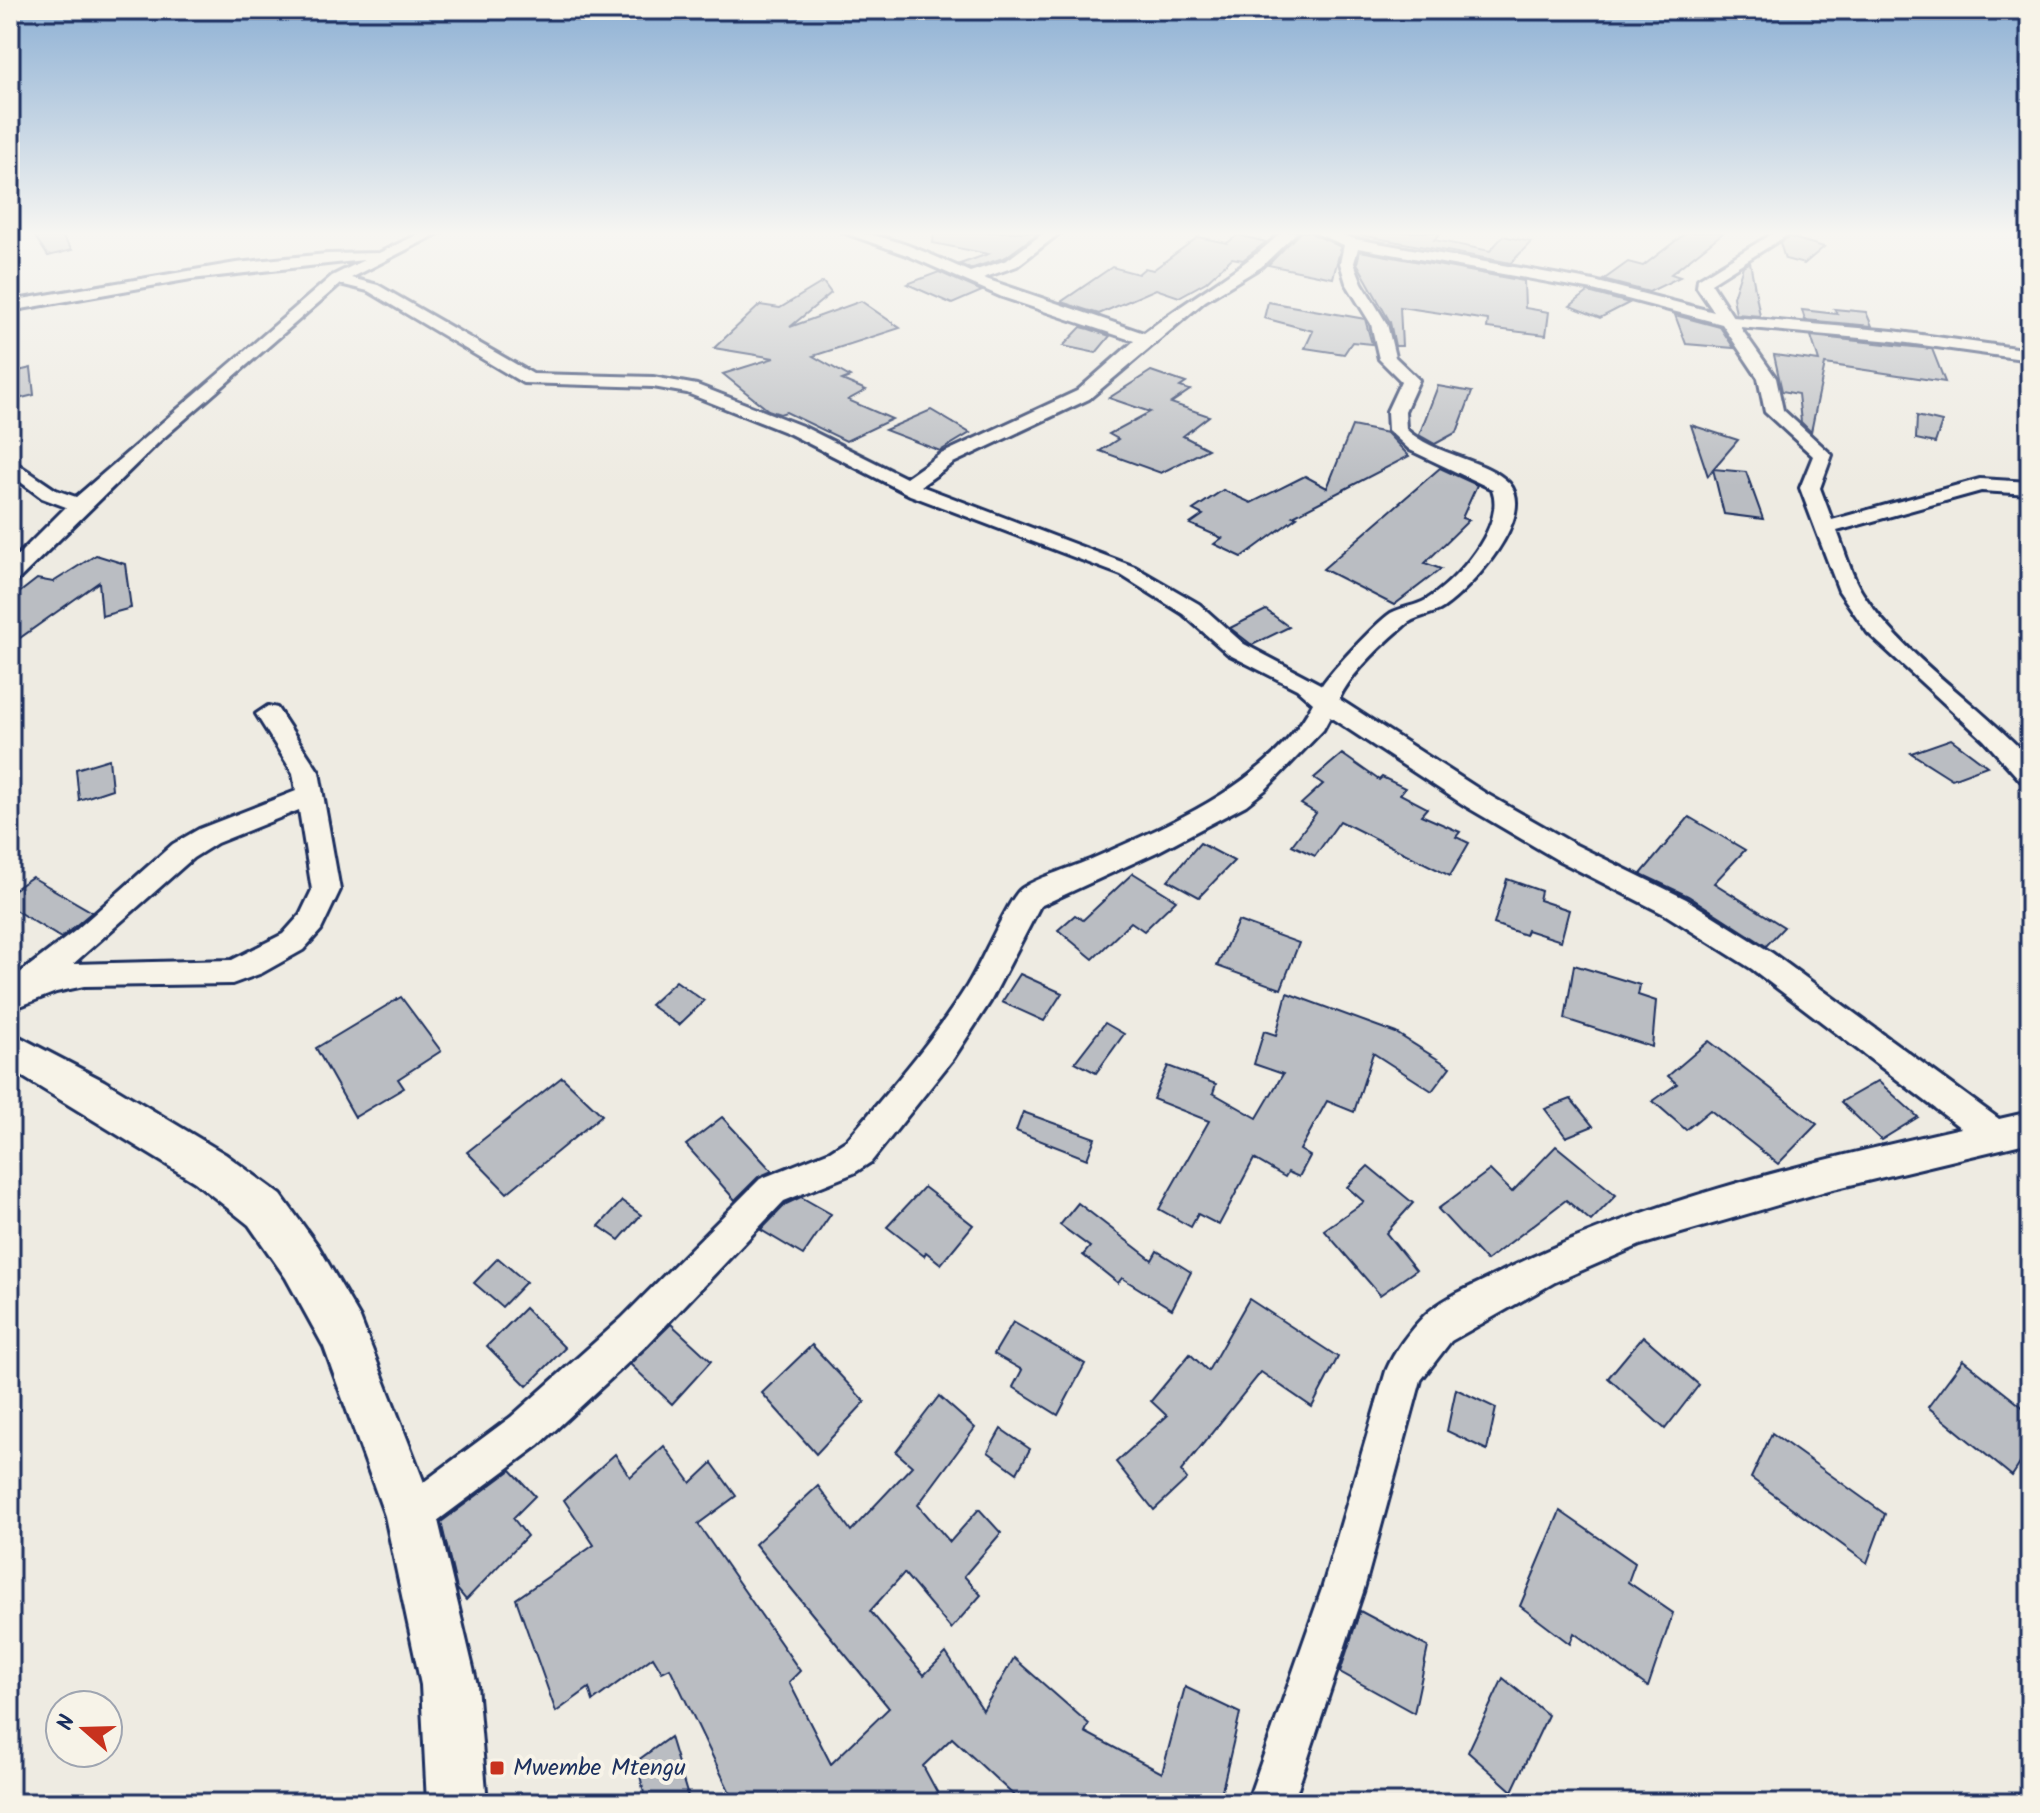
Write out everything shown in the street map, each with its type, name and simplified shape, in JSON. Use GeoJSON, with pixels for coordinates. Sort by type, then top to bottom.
{"type":"FeatureCollection","features":[{"type":"Feature","properties":{"kind":"main road"},"geometry":{"type":"LineString","coordinates":[[10,1049],[210,1168],[265,1210],[302,1262],[343,1335],[411,1516],[449,1685],[457,1803]]}},
{"type":"Feature","properties":{"kind":"street"},"geometry":{"type":"LineString","coordinates":[[10,575],[79,505],[292,317]]}},
{"type":"Feature","properties":{"kind":"street"},"geometry":{"type":"LineString","coordinates":[[422,317],[524,377],[553,382],[653,382],[691,389],[796,430],[908,486],[1128,571],[1191,609],[1236,649],[1285,672],[1325,698],[1352,722],[1476,800],[1566,852],[1676,907],[1762,961],[2012,1131]]}},
{"type":"Feature","properties":{"kind":"street"},"geometry":{"type":"LineString","coordinates":[[1077,317],[1146,339]]}},
{"type":"Feature","properties":{"kind":"street"},"geometry":{"type":"LineString","coordinates":[[908,486],[946,459],[1083,395],[1175,317]]}},
{"type":"Feature","properties":{"kind":"street"},"geometry":{"type":"LineString","coordinates":[[411,1516],[525,1431],[635,1331],[772,1190],[842,1162],[859,1151],[942,1050],[979,993],[1030,898],[1150,844],[1237,798],[1294,748],[1314,724],[1325,698],[1399,618],[1432,606],[1459,586],[1503,526],[1506,512],[1501,486],[1471,468],[1411,443],[1397,430],[1396,411],[1410,380],[1387,359],[1374,317]]}},
{"type":"Feature","properties":{"kind":"street"},"geometry":{"type":"LineString","coordinates":[[1712,317],[1729,321],[1893,336],[2030,355]]}},
{"type":"Feature","properties":{"kind":"street"},"geometry":{"type":"LineString","coordinates":[[1725,317],[1746,352],[1767,378],[1774,412],[1823,455],[1820,468],[1809,483],[1860,609],[1919,668],[1993,734],[2030,775]]}},
{"type":"Feature","properties":{"kind":"street"},"geometry":{"type":"LineString","coordinates":[[10,465],[49,494],[79,505]]}},
{"type":"Feature","properties":{"kind":"street"},"geometry":{"type":"LineString","coordinates":[[1826,528],[1980,485],[2030,488]]}},
{"type":"Feature","properties":{"kind":"street"},"geometry":{"type":"LineString","coordinates":[[10,998],[52,981],[84,974],[205,975],[232,972],[252,965],[293,942],[311,922],[326,890],[306,772],[268,714]]}},
{"type":"Feature","properties":{"kind":"street"},"geometry":{"type":"LineString","coordinates":[[10,998],[85,939],[183,851],[208,836],[309,796]]}},
{"type":"Feature","properties":{"kind":"street"},"geometry":{"type":"LineString","coordinates":[[1270,1803],[1343,1589],[1405,1371],[1438,1328],[1472,1306],[1542,1270],[1637,1229],[1829,1174],[2012,1131]]}},
{"type":"Feature","properties":{"kind":"building"},"geometry":{"type":"Polygon","coordinates":[[[748,317],[803,317],[790,327],[818,317],[884,317],[900,328],[813,356],[850,377],[842,380],[866,390],[848,400],[892,419],[846,441],[786,412],[780,414],[768,410],[723,374],[774,358],[714,348],[748,317]]]}},
{"type":"Feature","properties":{"kind":"building"},"geometry":{"type":"Polygon","coordinates":[[[1387,317],[1400,317],[1402,346],[1395,346],[1387,317]]]}},
{"type":"Feature","properties":{"kind":"building"},"geometry":{"type":"Polygon","coordinates":[[[1465,317],[1548,317],[1546,335],[1487,328],[1488,320],[1465,317]]]}},
{"type":"Feature","properties":{"kind":"building"},"geometry":{"type":"Polygon","coordinates":[[[1676,317],[1720,327],[1734,348],[1686,344],[1676,317]]]}},
{"type":"Feature","properties":{"kind":"building"},"geometry":{"type":"Polygon","coordinates":[[[1804,317],[1868,317],[1872,326],[1805,320],[1804,317]]]}},
{"type":"Feature","properties":{"kind":"building"},"geometry":{"type":"Polygon","coordinates":[[[1264,318],[1365,319],[1372,344],[1352,342],[1344,354],[1305,348],[1313,331],[1264,318]]]}},
{"type":"Feature","properties":{"kind":"building"},"geometry":{"type":"Polygon","coordinates":[[[1081,327],[1110,336],[1096,353],[1063,346],[1081,327]]]}},
{"type":"Feature","properties":{"kind":"building"},"geometry":{"type":"Polygon","coordinates":[[[1811,336],[1932,349],[1945,382],[1825,364],[1811,432],[1801,422],[1798,394],[1782,391],[1774,355],[1819,361],[1811,336]]]}},
{"type":"Feature","properties":{"kind":"building"},"geometry":{"type":"Polygon","coordinates":[[[31,368],[34,395],[10,401],[10,373],[31,368]]]}},
{"type":"Feature","properties":{"kind":"building"},"geometry":{"type":"Polygon","coordinates":[[[1151,371],[1186,383],[1180,387],[1190,390],[1171,403],[1209,416],[1183,436],[1208,449],[1161,473],[1100,451],[1118,439],[1109,434],[1150,412],[1109,398],[1151,371]]]}},
{"type":"Feature","properties":{"kind":"building"},"geometry":{"type":"Polygon","coordinates":[[[1438,386],[1472,392],[1457,432],[1435,444],[1419,435],[1438,386]]]}},
{"type":"Feature","properties":{"kind":"building"},"geometry":{"type":"Polygon","coordinates":[[[931,410],[970,433],[940,451],[885,430],[931,410]]]}},
{"type":"Feature","properties":{"kind":"building"},"geometry":{"type":"Polygon","coordinates":[[[1917,416],[1942,422],[1935,443],[1916,439],[1917,416]]]}},
{"type":"Feature","properties":{"kind":"building"},"geometry":{"type":"Polygon","coordinates":[[[1691,425],[1738,440],[1708,476],[1691,425]]]}},
{"type":"Feature","properties":{"kind":"building"},"geometry":{"type":"Polygon","coordinates":[[[1352,426],[1387,433],[1409,456],[1293,516],[1297,517],[1242,557],[1214,544],[1222,538],[1190,524],[1203,515],[1193,510],[1223,490],[1251,503],[1305,476],[1327,488],[1352,426]]]}},
{"type":"Feature","properties":{"kind":"building"},"geometry":{"type":"Polygon","coordinates":[[[1440,468],[1477,485],[1462,518],[1469,520],[1425,563],[1441,569],[1394,605],[1323,569],[1440,468]]]}},
{"type":"Feature","properties":{"kind":"building"},"geometry":{"type":"Polygon","coordinates":[[[1713,469],[1746,472],[1763,519],[1724,514],[1713,469]]]}},
{"type":"Feature","properties":{"kind":"building"},"geometry":{"type":"Polygon","coordinates":[[[96,555],[125,564],[131,608],[102,616],[99,582],[10,645],[10,600],[37,579],[53,582],[96,555]]]}},
{"type":"Feature","properties":{"kind":"building"},"geometry":{"type":"Polygon","coordinates":[[[1266,610],[1289,627],[1252,645],[1230,628],[1266,610]]]}},
{"type":"Feature","properties":{"kind":"building"},"geometry":{"type":"Polygon","coordinates":[[[1951,739],[1987,766],[1952,779],[1911,753],[1951,739]]]}},
{"type":"Feature","properties":{"kind":"building"},"geometry":{"type":"Polygon","coordinates":[[[1342,754],[1379,780],[1382,777],[1405,788],[1400,794],[1427,808],[1421,815],[1460,832],[1456,837],[1469,843],[1450,876],[1340,821],[1315,856],[1292,845],[1316,813],[1301,804],[1323,784],[1314,778],[1342,754]]]}},
{"type":"Feature","properties":{"kind":"building"},"geometry":{"type":"Polygon","coordinates":[[[109,759],[112,789],[79,800],[76,769],[109,759]]]}},
{"type":"Feature","properties":{"kind":"building"},"geometry":{"type":"Polygon","coordinates":[[[1689,817],[1745,850],[1714,883],[1784,927],[1766,946],[1688,896],[1641,874],[1689,817]]]}},
{"type":"Feature","properties":{"kind":"building"},"geometry":{"type":"Polygon","coordinates":[[[1200,843],[1234,861],[1199,897],[1168,880],[1200,843]]]}},
{"type":"Feature","properties":{"kind":"building"},"geometry":{"type":"Polygon","coordinates":[[[1133,873],[1176,900],[1144,931],[1131,922],[1093,959],[1058,930],[1075,915],[1083,920],[1133,873]]]}},
{"type":"Feature","properties":{"kind":"building"},"geometry":{"type":"Polygon","coordinates":[[[32,877],[92,912],[61,938],[10,907],[10,892],[32,877]]]}},
{"type":"Feature","properties":{"kind":"building"},"geometry":{"type":"Polygon","coordinates":[[[1507,879],[1541,891],[1539,900],[1569,910],[1561,941],[1527,930],[1525,935],[1494,924],[1507,879]]]}},
{"type":"Feature","properties":{"kind":"building"},"geometry":{"type":"Polygon","coordinates":[[[1238,921],[1299,943],[1281,989],[1217,966],[1238,921]]]}},
{"type":"Feature","properties":{"kind":"building"},"geometry":{"type":"Polygon","coordinates":[[[1574,965],[1640,985],[1638,995],[1656,1001],[1652,1047],[1565,1019],[1574,965]]]}},
{"type":"Feature","properties":{"kind":"building"},"geometry":{"type":"Polygon","coordinates":[[[1020,974],[1062,993],[1044,1021],[1002,1002],[1020,974]]]}},
{"type":"Feature","properties":{"kind":"building"},"geometry":{"type":"Polygon","coordinates":[[[676,981],[704,1001],[679,1025],[650,1005],[676,981]]]}},
{"type":"Feature","properties":{"kind":"building"},"geometry":{"type":"Polygon","coordinates":[[[1287,993],[1396,1033],[1450,1067],[1432,1091],[1373,1053],[1354,1112],[1327,1101],[1300,1150],[1310,1156],[1299,1177],[1288,1172],[1285,1177],[1254,1159],[1219,1225],[1198,1214],[1191,1227],[1159,1209],[1209,1121],[1153,1099],[1168,1066],[1216,1084],[1213,1093],[1257,1118],[1283,1074],[1254,1064],[1264,1031],[1276,1035],[1287,993]]]}},
{"type":"Feature","properties":{"kind":"building"},"geometry":{"type":"Polygon","coordinates":[[[401,997],[441,1051],[398,1079],[404,1088],[355,1117],[316,1048],[401,997]]]}},
{"type":"Feature","properties":{"kind":"building"},"geometry":{"type":"Polygon","coordinates":[[[1105,1023],[1124,1034],[1096,1073],[1075,1062],[1105,1023]]]}},
{"type":"Feature","properties":{"kind":"building"},"geometry":{"type":"Polygon","coordinates":[[[1709,1041],[1817,1124],[1778,1164],[1710,1110],[1686,1130],[1653,1101],[1677,1084],[1668,1076],[1709,1041]]]}},
{"type":"Feature","properties":{"kind":"building"},"geometry":{"type":"Polygon","coordinates":[[[562,1077],[602,1115],[507,1193],[467,1152],[562,1077]]]}},
{"type":"Feature","properties":{"kind":"building"},"geometry":{"type":"Polygon","coordinates":[[[1878,1081],[1918,1117],[1881,1140],[1841,1102],[1878,1081]]]}},
{"type":"Feature","properties":{"kind":"building"},"geometry":{"type":"Polygon","coordinates":[[[1571,1099],[1593,1126],[1566,1137],[1545,1109],[1571,1099]]]}},
{"type":"Feature","properties":{"kind":"building"},"geometry":{"type":"Polygon","coordinates":[[[1023,1112],[1095,1138],[1087,1159],[1016,1131],[1023,1112]]]}},
{"type":"Feature","properties":{"kind":"building"},"geometry":{"type":"Polygon","coordinates":[[[722,1117],[772,1171],[758,1177],[735,1200],[686,1145],[722,1117]]]}},
{"type":"Feature","properties":{"kind":"building"},"geometry":{"type":"Polygon","coordinates":[[[1556,1146],[1616,1195],[1591,1221],[1566,1200],[1486,1261],[1438,1209],[1490,1170],[1512,1192],[1556,1146]]]}},
{"type":"Feature","properties":{"kind":"building"},"geometry":{"type":"Polygon","coordinates":[[[1368,1166],[1413,1203],[1386,1233],[1416,1270],[1380,1295],[1324,1230],[1364,1202],[1347,1187],[1368,1166]]]}},
{"type":"Feature","properties":{"kind":"building"},"geometry":{"type":"Polygon","coordinates":[[[924,1187],[973,1225],[941,1264],[926,1252],[924,1256],[887,1227],[924,1187]]]}},
{"type":"Feature","properties":{"kind":"building"},"geometry":{"type":"Polygon","coordinates":[[[801,1197],[831,1214],[803,1255],[761,1230],[786,1204],[801,1197]]]}},
{"type":"Feature","properties":{"kind":"building"},"geometry":{"type":"Polygon","coordinates":[[[622,1201],[641,1215],[619,1240],[599,1226],[622,1201]]]}},
{"type":"Feature","properties":{"kind":"building"},"geometry":{"type":"Polygon","coordinates":[[[1078,1203],[1152,1260],[1157,1251],[1191,1272],[1172,1309],[1122,1278],[1118,1283],[1083,1255],[1090,1247],[1060,1225],[1078,1203]]]}},
{"type":"Feature","properties":{"kind":"building"},"geometry":{"type":"Polygon","coordinates":[[[498,1258],[526,1282],[502,1307],[474,1283],[498,1258]]]}},
{"type":"Feature","properties":{"kind":"building"},"geometry":{"type":"Polygon","coordinates":[[[1249,1299],[1338,1357],[1312,1407],[1261,1372],[1181,1471],[1187,1479],[1154,1510],[1116,1462],[1167,1416],[1151,1401],[1190,1354],[1208,1371],[1249,1299]]]}},
{"type":"Feature","properties":{"kind":"building"},"geometry":{"type":"Polygon","coordinates":[[[525,1308],[565,1348],[527,1386],[487,1346],[525,1308]]]}},
{"type":"Feature","properties":{"kind":"building"},"geometry":{"type":"Polygon","coordinates":[[[1013,1322],[1085,1364],[1058,1415],[1013,1387],[1022,1370],[994,1354],[1013,1322]]]}},
{"type":"Feature","properties":{"kind":"building"},"geometry":{"type":"Polygon","coordinates":[[[671,1324],[711,1361],[672,1404],[630,1364],[671,1324]]]}},
{"type":"Feature","properties":{"kind":"building"},"geometry":{"type":"Polygon","coordinates":[[[1643,1336],[1699,1385],[1665,1429],[1608,1378],[1643,1336]]]}},
{"type":"Feature","properties":{"kind":"building"},"geometry":{"type":"Polygon","coordinates":[[[812,1345],[865,1402],[816,1454],[762,1393],[812,1345]]]}},
{"type":"Feature","properties":{"kind":"building"},"geometry":{"type":"Polygon","coordinates":[[[1963,1360],[2030,1413],[2030,1448],[2012,1476],[1928,1407],[1963,1360]]]}},
{"type":"Feature","properties":{"kind":"building"},"geometry":{"type":"Polygon","coordinates":[[[1456,1389],[1496,1408],[1487,1450],[1447,1431],[1456,1389]]]}},
{"type":"Feature","properties":{"kind":"building"},"geometry":{"type":"Polygon","coordinates":[[[939,1396],[975,1428],[918,1505],[950,1542],[979,1509],[1001,1533],[964,1576],[981,1595],[951,1629],[904,1573],[870,1611],[924,1675],[946,1653],[983,1710],[1014,1658],[1089,1724],[1085,1732],[1162,1773],[1185,1687],[1240,1713],[1219,1803],[1022,1803],[952,1738],[923,1766],[943,1803],[735,1803],[670,1668],[662,1672],[653,1657],[593,1701],[589,1688],[556,1712],[516,1599],[594,1545],[564,1500],[615,1454],[630,1477],[664,1446],[691,1483],[712,1463],[736,1496],[698,1524],[800,1671],[789,1682],[831,1764],[889,1708],[755,1544],[818,1486],[851,1531],[912,1466],[896,1452],[939,1396]]]}},
{"type":"Feature","properties":{"kind":"building"},"geometry":{"type":"Polygon","coordinates":[[[1001,1429],[1030,1449],[1017,1473],[988,1452],[1001,1429]]]}},
{"type":"Feature","properties":{"kind":"building"},"geometry":{"type":"Polygon","coordinates":[[[1772,1433],[1885,1514],[1867,1563],[1751,1478],[1772,1433]]]}},
{"type":"Feature","properties":{"kind":"building"},"geometry":{"type":"Polygon","coordinates":[[[511,1470],[535,1496],[513,1518],[527,1536],[466,1600],[457,1589],[441,1522],[511,1470]]]}},
{"type":"Feature","properties":{"kind":"building"},"geometry":{"type":"Polygon","coordinates":[[[1560,1511],[1635,1563],[1628,1582],[1673,1613],[1648,1687],[1574,1633],[1570,1644],[1520,1606],[1560,1511]]]}},
{"type":"Feature","properties":{"kind":"building"},"geometry":{"type":"Polygon","coordinates":[[[1360,1611],[1428,1647],[1414,1713],[1340,1672],[1360,1611]]]}},
{"type":"Feature","properties":{"kind":"building"},"geometry":{"type":"Polygon","coordinates":[[[1503,1678],[1548,1715],[1512,1791],[1468,1752],[1503,1678]]]}},
{"type":"Feature","properties":{"kind":"building"},"geometry":{"type":"Polygon","coordinates":[[[670,1737],[690,1803],[646,1803],[637,1761],[670,1737]]]}},
{"type":"Feature","properties":{"kind":"place","name":"Mwembe Mtengu"},"geometry":{"type":"Point","coordinates":[497,1768]}}]}
